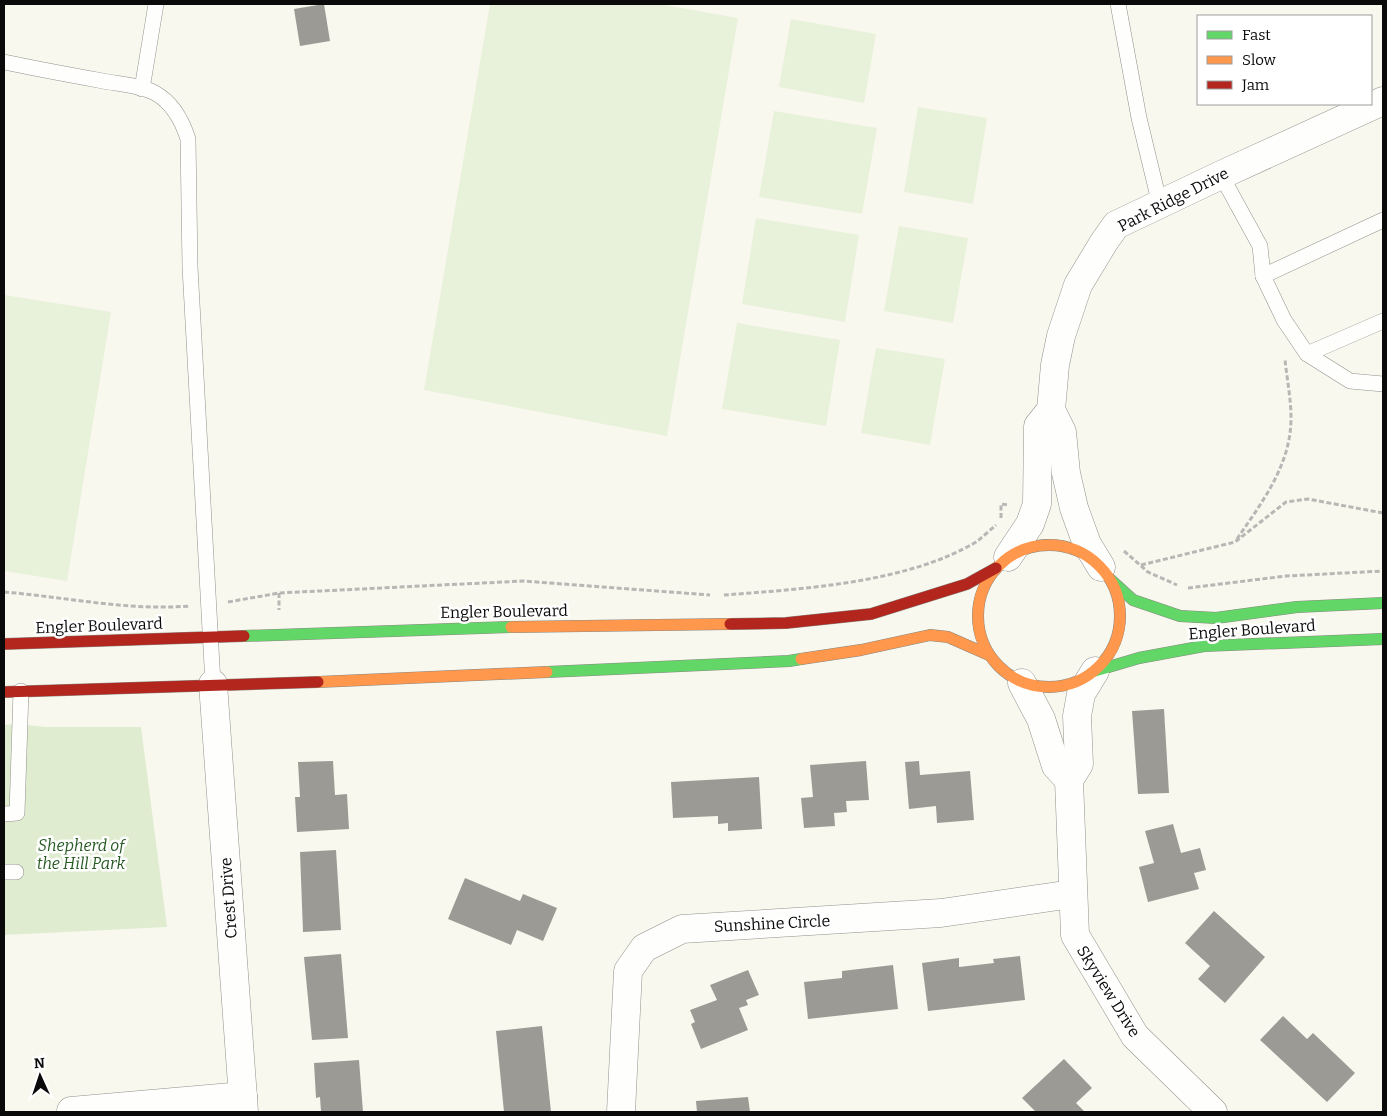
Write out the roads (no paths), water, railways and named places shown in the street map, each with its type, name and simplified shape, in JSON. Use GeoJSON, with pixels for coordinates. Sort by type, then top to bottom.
{"type":"FeatureCollection","features":[{"type":"Feature","properties":{"kind":"main road"},"geometry":{"type":"LineString","coordinates":[[1040,545],[1056,545],[1073,549],[1110,565],[1121,612],[1120,629],[1115,645],[1107,659],[1096,671],[1082,680],[1050,688],[1022,683],[1009,676],[998,666],[982,642],[977,614],[980,597],[986,582],[1002,562],[1023,549],[1040,545]]}},
{"type":"Feature","properties":{"kind":"main road","name":"Engler Boulevard"},"geometry":{"type":"LineString","coordinates":[[4,644],[514,627],[786,623],[871,614],[967,584],[1002,562]]}},
{"type":"Feature","properties":{"kind":"main road","name":"Engler Boulevard"},"geometry":{"type":"LineString","coordinates":[[1110,565],[1133,600],[1180,616],[1216,618],[1297,607],[1383,603]]}},
{"type":"Feature","properties":{"kind":"main road"},"geometry":{"type":"LineString","coordinates":[[4,692],[364,680],[789,661],[860,650],[930,635],[948,637],[989,655]]}},
{"type":"Feature","properties":{"kind":"main road","name":"Engler Boulevard"},"geometry":{"type":"LineString","coordinates":[[1096,671],[1139,658],[1204,646],[1383,639]]}},
{"type":"Feature","properties":{"kind":"street","name":"Park Ridge Drive"},"geometry":{"type":"LineString","coordinates":[[1002,562],[1030,524],[1036,508],[1038,426],[1051,410],[1055,366],[1061,336],[1078,285],[1116,225],[1221,174],[1383,102]]}},
{"type":"Feature","properties":{"kind":"street"},"geometry":{"type":"LineString","coordinates":[[1051,410],[1062,432],[1066,473],[1074,508],[1087,544],[1110,565]]}},
{"type":"Feature","properties":{"kind":"street","name":"Skyview Drive"},"geometry":{"type":"LineString","coordinates":[[1096,671],[1081,694],[1077,716],[1079,764],[1069,780],[1075,935],[1135,1036],[1213,1112]]}},
{"type":"Feature","properties":{"kind":"street"},"geometry":{"type":"LineString","coordinates":[[1022,683],[1041,719],[1056,766],[1069,780]]}},
{"type":"Feature","properties":{"kind":"street","name":"Crest Drive"},"geometry":{"type":"LineString","coordinates":[[213,684],[244,1104]]}},
{"type":"Feature","properties":{"kind":"street","name":"Sunshine Circle"},"geometry":{"type":"LineString","coordinates":[[621,1112],[628,971],[644,948],[682,929],[941,914],[1072,894]]}},
{"type":"Feature","properties":{"kind":"street"},"geometry":{"type":"LineString","coordinates":[[72,1111],[244,1104]]}},
{"type":"Feature","properties":{"kind":"lane"},"geometry":{"type":"LineString","coordinates":[[142,89],[156,4]]}},
{"type":"Feature","properties":{"kind":"lane"},"geometry":{"type":"LineString","coordinates":[[1118,4],[1139,118],[1160,205]]}},
{"type":"Feature","properties":{"kind":"lane"},"geometry":{"type":"LineString","coordinates":[[4,62],[154,92],[176,112],[184,126],[188,139],[190,267],[213,684]]}},
{"type":"Feature","properties":{"kind":"lane"},"geometry":{"type":"LineString","coordinates":[[1221,174],[1260,246],[1263,276],[1284,320],[1307,354],[1350,381],[1383,384]]}},
{"type":"Feature","properties":{"kind":"lane"},"geometry":{"type":"LineString","coordinates":[[1263,276],[1383,220]]}},
{"type":"Feature","properties":{"kind":"lane"},"geometry":{"type":"LineString","coordinates":[[1307,354],[1383,321]]}},
{"type":"Feature","properties":{"kind":"lane"},"geometry":{"type":"LineString","coordinates":[[4,814],[17,813],[21,691]]}},
{"type":"Feature","properties":{"kind":"park label","name":"Shepherd of the Hill Park"},"geometry":{"type":"Point","coordinates":[81,854]}}]}
